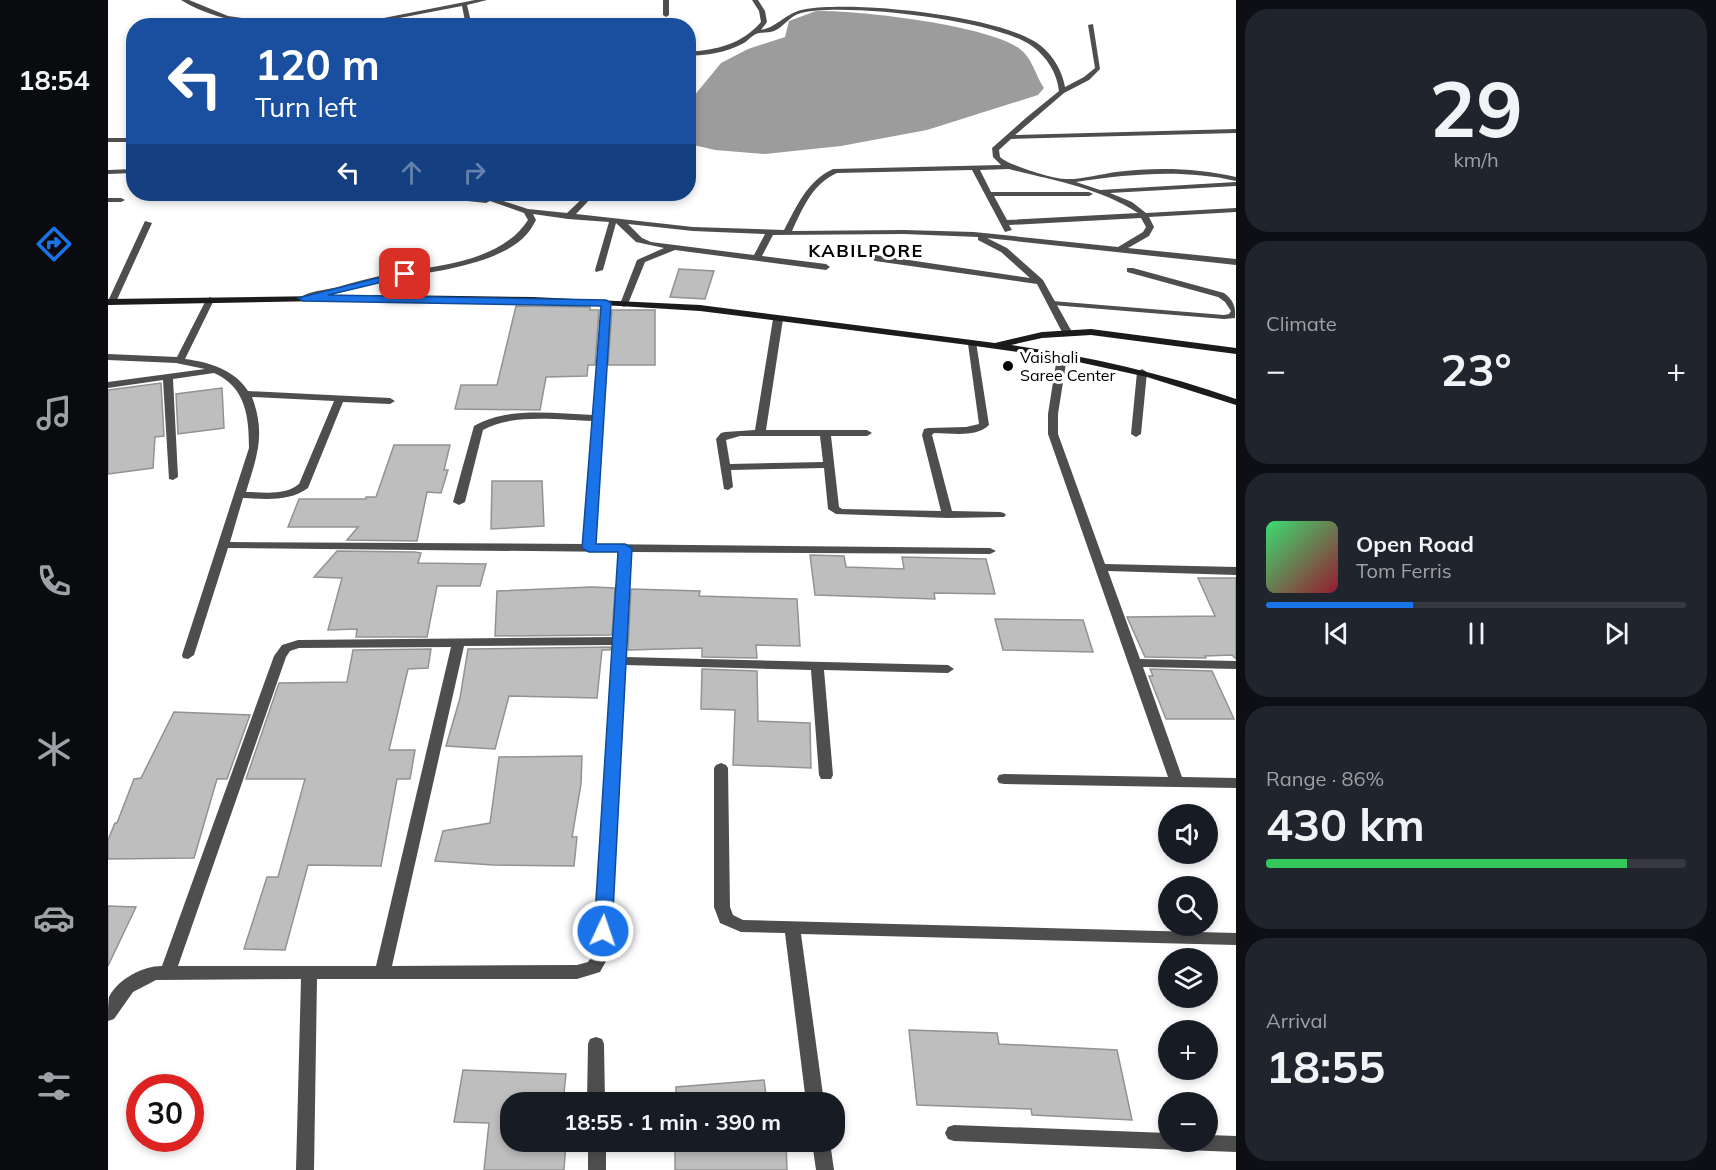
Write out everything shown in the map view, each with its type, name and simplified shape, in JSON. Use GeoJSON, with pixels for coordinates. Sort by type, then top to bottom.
{"type":"FeatureCollection","features":[{"type":"Feature","properties":{"kind":"street"},"geometry":{"type":"LineString","coordinates":[[184,0],[227,18]]}},
{"type":"Feature","properties":{"kind":"street"},"geometry":{"type":"LineString","coordinates":[[389,18],[484,0]]}},
{"type":"Feature","properties":{"kind":"street"},"geometry":{"type":"LineString","coordinates":[[666,0],[666,15]]}},
{"type":"Feature","properties":{"kind":"street"},"geometry":{"type":"LineString","coordinates":[[755,0],[762,11],[764,22],[757,33]]}},
{"type":"Feature","properties":{"kind":"street"},"geometry":{"type":"LineString","coordinates":[[464,4],[468,18]]}},
{"type":"Feature","properties":{"kind":"street"},"geometry":{"type":"LineString","coordinates":[[696,53],[729,48],[757,33],[775,28],[785,18],[796,13],[822,9],[862,9],[976,24],[1001,30],[1029,41],[1042,50],[1060,78],[1062,92]]}},
{"type":"Feature","properties":{"kind":"street"},"geometry":{"type":"LineString","coordinates":[[1091,25],[1098,68],[1090,76],[1062,92],[995,150],[1000,163],[1105,194],[1126,202],[1144,216],[1150,227],[1146,234],[1120,249]]}},
{"type":"Feature","properties":{"kind":"street"},"geometry":{"type":"LineString","coordinates":[[1010,137],[1236,131]]}},
{"type":"Feature","properties":{"kind":"street"},"geometry":{"type":"LineString","coordinates":[[110,140],[126,140]]}},
{"type":"Feature","properties":{"kind":"street"},"geometry":{"type":"LineString","coordinates":[[787,233],[814,184],[824,174],[848,169],[1011,167]]}},
{"type":"Feature","properties":{"kind":"street"},"geometry":{"type":"LineString","coordinates":[[975,168],[1013,238]]}},
{"type":"Feature","properties":{"kind":"street"},"geometry":{"type":"LineString","coordinates":[[1062,182],[1158,170],[1184,170],[1236,182]]}},
{"type":"Feature","properties":{"kind":"street"},"geometry":{"type":"LineString","coordinates":[[108,172],[126,171]]}},
{"type":"Feature","properties":{"kind":"street"},"geometry":{"type":"LineString","coordinates":[[1095,191],[1236,182]]}},
{"type":"Feature","properties":{"kind":"street"},"geometry":{"type":"LineString","coordinates":[[988,194],[1105,194]]}},
{"type":"Feature","properties":{"kind":"street"},"geometry":{"type":"LineString","coordinates":[[108,200],[121,200]]}},
{"type":"Feature","properties":{"kind":"street"},"geometry":{"type":"LineString","coordinates":[[481,201],[507,204]]}},
{"type":"Feature","properties":{"kind":"street"},"geometry":{"type":"LineString","coordinates":[[498,201],[527,212],[693,229],[787,233],[974,234],[1236,262]]}},
{"type":"Feature","properties":{"kind":"street"},"geometry":{"type":"LineString","coordinates":[[568,217],[584,201]]}},
{"type":"Feature","properties":{"kind":"street"},"geometry":{"type":"LineString","coordinates":[[1004,223],[1236,210]]}},
{"type":"Feature","properties":{"kind":"street"},"geometry":{"type":"LineString","coordinates":[[303,298],[460,263],[499,250],[528,231],[532,220],[527,212]]}},
{"type":"Feature","properties":{"kind":"street"},"geometry":{"type":"LineString","coordinates":[[617,221],[639,240],[650,244],[826,267]]}},
{"type":"Feature","properties":{"kind":"street"},"geometry":{"type":"LineString","coordinates":[[599,270],[617,221]]}},
{"type":"Feature","properties":{"kind":"street"},"geometry":{"type":"LineString","coordinates":[[148,223],[110,302],[303,298],[676,306],[1062,357],[1142,372],[1236,402]]}},
{"type":"Feature","properties":{"kind":"street"},"geometry":{"type":"LineString","coordinates":[[758,258],[770,232]]}},
{"type":"Feature","properties":{"kind":"street"},"geometry":{"type":"LineString","coordinates":[[974,234],[1005,250],[1040,282],[1067,332]]}},
{"type":"Feature","properties":{"kind":"street"},"geometry":{"type":"LineString","coordinates":[[624,304],[641,260],[675,247]]}},
{"type":"Feature","properties":{"kind":"street"},"geometry":{"type":"LineString","coordinates":[[876,258],[1040,282]]}},
{"type":"Feature","properties":{"kind":"street"},"geometry":{"type":"LineString","coordinates":[[180,360],[210,300]]}},
{"type":"Feature","properties":{"kind":"street"},"geometry":{"type":"LineString","coordinates":[[589,548],[606,303]]}},
{"type":"Feature","properties":{"kind":"street"},"geometry":{"type":"LineString","coordinates":[[760,433],[778,319]]}},
{"type":"Feature","properties":{"kind":"street"},"geometry":{"type":"LineString","coordinates":[[991,346],[1067,332],[1091,332],[1236,351]]}},
{"type":"Feature","properties":{"kind":"street"},"geometry":{"type":"LineString","coordinates":[[948,515],[927,435],[928,431],[938,429],[975,430],[984,425],[973,344]]}},
{"type":"Feature","properties":{"kind":"street"},"geometry":{"type":"LineString","coordinates":[[108,357],[180,360],[217,370],[237,383],[249,402],[254,426],[254,448],[225,546],[188,655]]}},
{"type":"Feature","properties":{"kind":"street"},"geometry":{"type":"LineString","coordinates":[[1062,357],[1053,414],[1053,434],[1177,782]]}},
{"type":"Feature","properties":{"kind":"street"},"geometry":{"type":"LineString","coordinates":[[108,385],[217,370]]}},
{"type":"Feature","properties":{"kind":"street"},"geometry":{"type":"LineString","coordinates":[[1136,434],[1142,372]]}},
{"type":"Feature","properties":{"kind":"street"},"geometry":{"type":"LineString","coordinates":[[168,377],[172,477]]}},
{"type":"Feature","properties":{"kind":"street"},"geometry":{"type":"LineString","coordinates":[[244,394],[390,400]]}},
{"type":"Feature","properties":{"kind":"street"},"geometry":{"type":"LineString","coordinates":[[240,495],[291,494],[299,491],[304,486],[340,398]]}},
{"type":"Feature","properties":{"kind":"street"},"geometry":{"type":"LineString","coordinates":[[459,502],[478,428],[484,423],[505,418],[598,418]]}},
{"type":"Feature","properties":{"kind":"street"},"geometry":{"type":"LineString","coordinates":[[825,433],[834,509],[840,512],[1000,515]]}},
{"type":"Feature","properties":{"kind":"street"},"geometry":{"type":"LineString","coordinates":[[728,488],[721,440],[725,435],[867,433]]}},
{"type":"Feature","properties":{"kind":"street"},"geometry":{"type":"LineString","coordinates":[[725,467],[829,465]]}},
{"type":"Feature","properties":{"kind":"street"},"geometry":{"type":"LineString","coordinates":[[225,546],[990,551]]}},
{"type":"Feature","properties":{"kind":"street"},"geometry":{"type":"LineString","coordinates":[[108,1014],[120,993],[134,980],[156,973],[577,972],[594,967],[602,954],[625,548]]}},
{"type":"Feature","properties":{"kind":"street"},"geometry":{"type":"LineString","coordinates":[[1101,567],[1236,571]]}},
{"type":"Feature","properties":{"kind":"street"},"geometry":{"type":"LineString","coordinates":[[168,973],[280,656],[286,648],[298,644],[620,641]]}},
{"type":"Feature","properties":{"kind":"street"},"geometry":{"type":"LineString","coordinates":[[382,973],[458,643]]}},
{"type":"Feature","properties":{"kind":"street"},"geometry":{"type":"LineString","coordinates":[[619,661],[948,669]]}},
{"type":"Feature","properties":{"kind":"street"},"geometry":{"type":"LineString","coordinates":[[1135,663],[1236,665]]}},
{"type":"Feature","properties":{"kind":"street"},"geometry":{"type":"LineString","coordinates":[[817,666],[826,775]]}},
{"type":"Feature","properties":{"kind":"street"},"geometry":{"type":"LineString","coordinates":[[721,768],[722,907],[726,919],[741,926],[1236,939]]}},
{"type":"Feature","properties":{"kind":"street"},"geometry":{"type":"LineString","coordinates":[[1004,779],[1236,783]]}},
{"type":"Feature","properties":{"kind":"street"},"geometry":{"type":"LineString","coordinates":[[792,928],[814,1092]]}},
{"type":"Feature","properties":{"kind":"street"},"geometry":{"type":"LineString","coordinates":[[305,1170],[309,973]]}},
{"type":"Feature","properties":{"kind":"street"},"geometry":{"type":"LineString","coordinates":[[596,1044],[596,1092]]}},
{"type":"Feature","properties":{"kind":"street"},"geometry":{"type":"LineString","coordinates":[[954,1133],[1236,1144]]}},
{"type":"Feature","properties":{"kind":"street"},"geometry":{"type":"LineString","coordinates":[[597,1152],[597,1170]]}},
{"type":"Feature","properties":{"kind":"street"},"geometry":{"type":"LineString","coordinates":[[822,1152],[825,1170]]}},
{"type":"Feature","properties":{"kind":"lane"},"geometry":{"type":"LineString","coordinates":[[1052,303],[1224,316],[1232,316],[1235,311],[1228,300],[1221,295],[1130,270]]}},
{"type":"Feature","properties":{"kind":"shaded area"},"geometry":{"type":"Polygon","coordinates":[[[816,11],[836,11],[891,16],[981,33],[1004,40],[1020,49],[1031,62],[1044,88],[1038,95],[927,130],[841,146],[765,154],[715,150],[696,146],[696,93],[721,63],[748,49],[785,37],[789,21],[816,11]]]}},
{"type":"Feature","properties":{"kind":"building"},"geometry":{"type":"Polygon","coordinates":[[[679,269],[714,271],[705,299],[670,297],[679,269]]]}},
{"type":"Feature","properties":{"kind":"building"},"geometry":{"type":"Polygon","coordinates":[[[516,306],[590,307],[590,310],[599,310],[595,365],[588,365],[587,376],[546,377],[540,410],[455,409],[461,385],[497,385],[516,306]]]}},
{"type":"Feature","properties":{"kind":"building"},"geometry":{"type":"Polygon","coordinates":[[[612,310],[655,310],[655,365],[608,365],[612,310]]]}},
{"type":"Feature","properties":{"kind":"building"},"geometry":{"type":"Polygon","coordinates":[[[161,383],[164,436],[155,437],[153,468],[108,474],[108,390],[161,383]]]}},
{"type":"Feature","properties":{"kind":"building"},"geometry":{"type":"Polygon","coordinates":[[[222,388],[224,428],[178,434],[176,394],[222,388]]]}},
{"type":"Feature","properties":{"kind":"building"},"geometry":{"type":"Polygon","coordinates":[[[394,445],[450,445],[444,470],[448,470],[441,493],[427,492],[417,541],[347,540],[358,527],[288,527],[299,499],[376,497],[394,445]]]}},
{"type":"Feature","properties":{"kind":"building"},"geometry":{"type":"Polygon","coordinates":[[[492,481],[542,481],[544,526],[491,529],[492,481]]]}},
{"type":"Feature","properties":{"kind":"building"},"geometry":{"type":"Polygon","coordinates":[[[337,551],[415,552],[421,553],[418,563],[486,564],[480,586],[437,586],[427,637],[356,637],[357,629],[328,630],[342,578],[314,577],[337,551]]]}},
{"type":"Feature","properties":{"kind":"building"},"geometry":{"type":"Polygon","coordinates":[[[810,555],[844,556],[846,567],[904,569],[902,557],[986,559],[995,594],[934,593],[935,599],[815,595],[810,555]]]}},
{"type":"Feature","properties":{"kind":"building"},"geometry":{"type":"Polygon","coordinates":[[[1198,578],[1236,578],[1236,659],[1232,655],[1205,656],[1206,658],[1145,657],[1127,617],[1215,616],[1198,578]]]}},
{"type":"Feature","properties":{"kind":"building"},"geometry":{"type":"Polygon","coordinates":[[[615,588],[612,635],[495,636],[497,591],[615,588]]]}},
{"type":"Feature","properties":{"kind":"building"},"geometry":{"type":"Polygon","coordinates":[[[631,589],[700,591],[699,596],[797,599],[800,646],[756,645],[757,658],[702,657],[702,648],[628,650],[631,589]]]}},
{"type":"Feature","properties":{"kind":"building"},"geometry":{"type":"Polygon","coordinates":[[[995,619],[1083,620],[1093,652],[1003,650],[995,619]]]}},
{"type":"Feature","properties":{"kind":"building"},"geometry":{"type":"Polygon","coordinates":[[[611,647],[610,650],[602,650],[597,698],[509,696],[495,749],[446,746],[460,698],[468,649],[611,647]]]}},
{"type":"Feature","properties":{"kind":"building"},"geometry":{"type":"Polygon","coordinates":[[[431,649],[428,668],[408,669],[389,750],[415,750],[410,779],[397,779],[381,866],[308,865],[285,950],[244,949],[267,877],[278,877],[305,779],[246,779],[279,683],[347,682],[353,650],[431,649]]]}},
{"type":"Feature","properties":{"kind":"building"},"geometry":{"type":"Polygon","coordinates":[[[702,669],[757,671],[758,721],[810,723],[811,768],[733,765],[735,710],[701,709],[702,669]]]}},
{"type":"Feature","properties":{"kind":"building"},"geometry":{"type":"Polygon","coordinates":[[[1150,669],[1212,671],[1234,719],[1166,719],[1149,676],[1153,676],[1150,669]]]}},
{"type":"Feature","properties":{"kind":"building"},"geometry":{"type":"Polygon","coordinates":[[[174,712],[250,715],[227,779],[217,779],[194,858],[108,859],[108,840],[134,779],[141,778],[174,712]]]}},
{"type":"Feature","properties":{"kind":"building"},"geometry":{"type":"Polygon","coordinates":[[[582,756],[581,784],[572,837],[577,837],[574,866],[493,865],[435,861],[443,831],[490,823],[499,757],[582,756]]]}},
{"type":"Feature","properties":{"kind":"building"},"geometry":{"type":"Polygon","coordinates":[[[108,906],[136,907],[108,966],[108,906]]]}},
{"type":"Feature","properties":{"kind":"building"},"geometry":{"type":"Polygon","coordinates":[[[909,1030],[997,1033],[999,1044],[1117,1050],[1132,1120],[1032,1115],[1031,1109],[917,1105],[909,1030]]]}},
{"type":"Feature","properties":{"kind":"building"},"geometry":{"type":"Polygon","coordinates":[[[463,1070],[566,1074],[564,1092],[500,1092],[500,1152],[565,1152],[564,1170],[484,1170],[489,1123],[454,1122],[463,1070]]]}},
{"type":"Feature","properties":{"kind":"building"},"geometry":{"type":"Polygon","coordinates":[[[764,1080],[766,1092],[676,1092],[676,1087],[764,1080]]]}},
{"type":"Feature","properties":{"kind":"building"},"geometry":{"type":"Polygon","coordinates":[[[675,1152],[786,1152],[787,1170],[675,1170],[675,1152]]]}},
{"type":"Feature","properties":{"kind":"place","name":"Vaishali Saree Center"},"geometry":{"type":"Point","coordinates":[1008,366]}},
{"type":"Feature","properties":{"kind":"district","name":"KABILPORE"},"geometry":{"type":"Point","coordinates":[866,250]}},
{"type":"Feature","properties":{"kind":"route"},"geometry":{"type":"LineString","coordinates":[[405,274],[303,298],[606,303],[589,548],[625,548],[603,931]]}}]}
